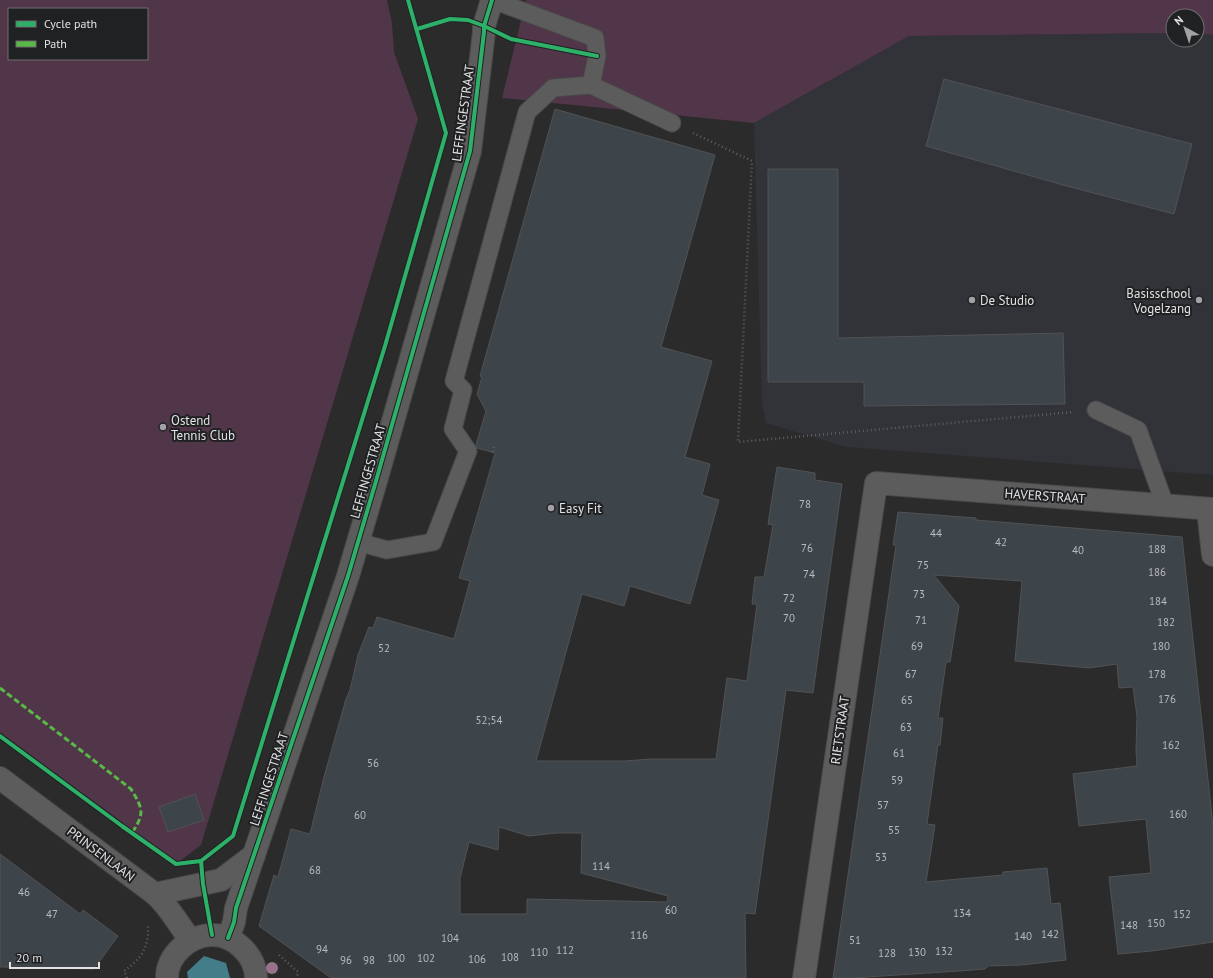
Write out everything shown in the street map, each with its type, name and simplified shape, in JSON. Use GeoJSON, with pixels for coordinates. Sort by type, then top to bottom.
{"type":"FeatureCollection","features":[{"type":"Feature","properties":{"kind":"street","name":"LEFFINGESTRAAT"},"geometry":{"type":"LineString","coordinates":[[228,938],[234,922],[236,908],[348,576],[470,151],[484,26],[493,0]]}},
{"type":"Feature","properties":{"kind":"street","name":"HAVERSTRAAT"},"geometry":{"type":"LineString","coordinates":[[876,483],[1210,509]]}},
{"type":"Feature","properties":{"kind":"street","name":"RIETSTRAAT"},"geometry":{"type":"LineString","coordinates":[[804,978],[876,483]]}},
{"type":"Feature","properties":{"kind":"street"},"geometry":{"type":"LineString","coordinates":[[1210,509],[1213,555]]}},
{"type":"Feature","properties":{"kind":"street","name":"PRINSENLAAN"},"geometry":{"type":"LineString","coordinates":[[0,778],[155,894],[164,902],[180,927],[191,940]]}},
{"type":"Feature","properties":{"kind":"street"},"geometry":{"type":"LineString","coordinates":[[155,894],[221,880],[254,854]]}},
{"type":"Feature","properties":{"kind":"street"},"geometry":{"type":"LineString","coordinates":[[167,978],[169,966],[175,953],[191,940],[212,935],[228,938],[240,945],[250,957],[256,978]]}},
{"type":"Feature","properties":{"kind":"lane"},"geometry":{"type":"LineString","coordinates":[[493,0],[595,38],[597,56],[591,85]]}},
{"type":"Feature","properties":{"kind":"lane"},"geometry":{"type":"LineString","coordinates":[[358,542],[387,550],[433,542],[468,451],[453,429],[463,390],[454,381],[527,112],[553,88],[591,85],[672,122]]}},
{"type":"Feature","properties":{"kind":"lane"},"geometry":{"type":"LineString","coordinates":[[1096,410],[1138,430],[1165,505]]}},
{"type":"Feature","properties":{"kind":"path"},"geometry":{"type":"LineString","coordinates":[[672,122],[752,161],[738,442],[1096,410]]}},
{"type":"Feature","properties":{"kind":"path"},"geometry":{"type":"LineString","coordinates":[[127,978],[124,971],[137,962],[148,943],[148,924],[146,915],[142,909],[155,894]]}},
{"type":"Feature","properties":{"kind":"shaded area","name":"Ostend Tennis Club"},"geometry":{"type":"Polygon","coordinates":[[[0,0],[387,0],[392,23],[394,52],[418,119],[201,845],[176,864],[0,735],[0,0]]]}},
{"type":"Feature","properties":{"kind":"shaded area"},"geometry":{"type":"Polygon","coordinates":[[[526,0],[1213,0],[1213,35],[1205,34],[1205,8],[1165,8],[1165,33],[909,36],[754,123],[502,98],[526,0]]]}},
{"type":"Feature","properties":{"kind":"shaded area","name":"De Studio"},"geometry":{"type":"Polygon","coordinates":[[[1165,33],[1165,48],[1205,48],[1205,34],[1213,35],[1213,475],[847,447],[766,423],[762,404],[754,123],[909,36],[1165,33]]]}},
{"type":"Feature","properties":{"kind":"water"},"geometry":{"type":"Polygon","coordinates":[[[204,956],[226,963],[230,978],[188,978],[187,972],[204,956]]]}},
{"type":"Feature","properties":{"kind":"building"},"geometry":{"type":"Polygon","coordinates":[[[944,79],[1192,144],[1174,214],[1063,185],[926,146],[944,79]]]}},
{"type":"Feature","properties":{"kind":"building"},"geometry":{"type":"Polygon","coordinates":[[[555,109],[715,155],[661,347],[712,361],[685,457],[710,464],[702,495],[719,500],[690,604],[630,586],[624,606],[582,594],[536,761],[716,759],[727,678],[747,681],[757,604],[752,604],[755,577],[764,577],[773,525],[768,524],[777,467],[815,473],[815,480],[842,484],[813,693],[786,690],[755,914],[745,913],[746,978],[331,978],[259,926],[274,875],[278,877],[291,829],[310,834],[324,777],[346,699],[350,690],[358,655],[369,627],[373,628],[377,617],[454,639],[470,581],[459,578],[495,453],[477,448],[476,445],[486,411],[477,394],[482,377],[480,376],[555,109]],[[499,827],[498,850],[469,842],[460,878],[460,914],[527,914],[527,899],[667,902],[668,896],[581,873],[582,833],[556,833],[529,836],[499,827]]]}},
{"type":"Feature","properties":{"kind":"building"},"geometry":{"type":"Polygon","coordinates":[[[768,169],[838,169],[838,338],[1063,333],[1065,404],[864,406],[864,382],[768,382],[768,169]]]}},
{"type":"Feature","properties":{"kind":"building"},"geometry":{"type":"Polygon","coordinates":[[[898,512],[1182,537],[1213,826],[1213,942],[1152,951],[1118,954],[1109,877],[1151,873],[1146,819],[1079,826],[1073,774],[1137,766],[1137,716],[1133,687],[1119,688],[1117,664],[1089,668],[1015,661],[1022,581],[934,575],[959,606],[950,662],[946,662],[938,718],[943,718],[927,824],[935,825],[926,882],[1003,875],[1003,872],[1047,868],[1051,904],[1060,903],[1066,960],[1021,965],[988,966],[985,969],[833,978],[896,545],[893,545],[898,512]]]}},
{"type":"Feature","properties":{"kind":"building"},"geometry":{"type":"Polygon","coordinates":[[[195,794],[204,820],[168,832],[159,807],[195,794]]]}},
{"type":"Feature","properties":{"kind":"building"},"geometry":{"type":"Polygon","coordinates":[[[0,854],[80,914],[83,910],[118,936],[94,969],[0,967],[0,854]]]}},
{"type":"Feature","properties":{"kind":"marked path"},"geometry":{"type":"LineString","coordinates":[[0,688],[131,789],[141,811],[141,816],[132,833]]}},
{"type":"Feature","properties":{"kind":"cycle path"},"geometry":{"type":"LineString","coordinates":[[212,935],[203,884],[201,861],[233,836],[385,346],[446,133],[408,0]]}},
{"type":"Feature","properties":{"kind":"cycle path"},"geometry":{"type":"LineString","coordinates":[[228,938],[234,922],[236,908],[348,576],[470,151],[484,26],[492,0]]}},
{"type":"Feature","properties":{"kind":"cycle path"},"geometry":{"type":"LineString","coordinates":[[417,29],[450,19],[468,20],[511,39],[597,56]]}},
{"type":"Feature","properties":{"kind":"cycle path"},"geometry":{"type":"LineString","coordinates":[[0,736],[176,864],[201,861]]}},
{"type":"Feature","properties":{"kind":"place","name":"De Studio"},"geometry":{"type":"Point","coordinates":[972,300]}},
{"type":"Feature","properties":{"kind":"place","name":"Basisschool Vogelzang"},"geometry":{"type":"Point","coordinates":[1199,300]}},
{"type":"Feature","properties":{"kind":"place","name":"Ostend Tennis Club"},"geometry":{"type":"Point","coordinates":[163,427]}},
{"type":"Feature","properties":{"kind":"place","name":"Easy Fit"},"geometry":{"type":"Point","coordinates":[551,508]}}]}
